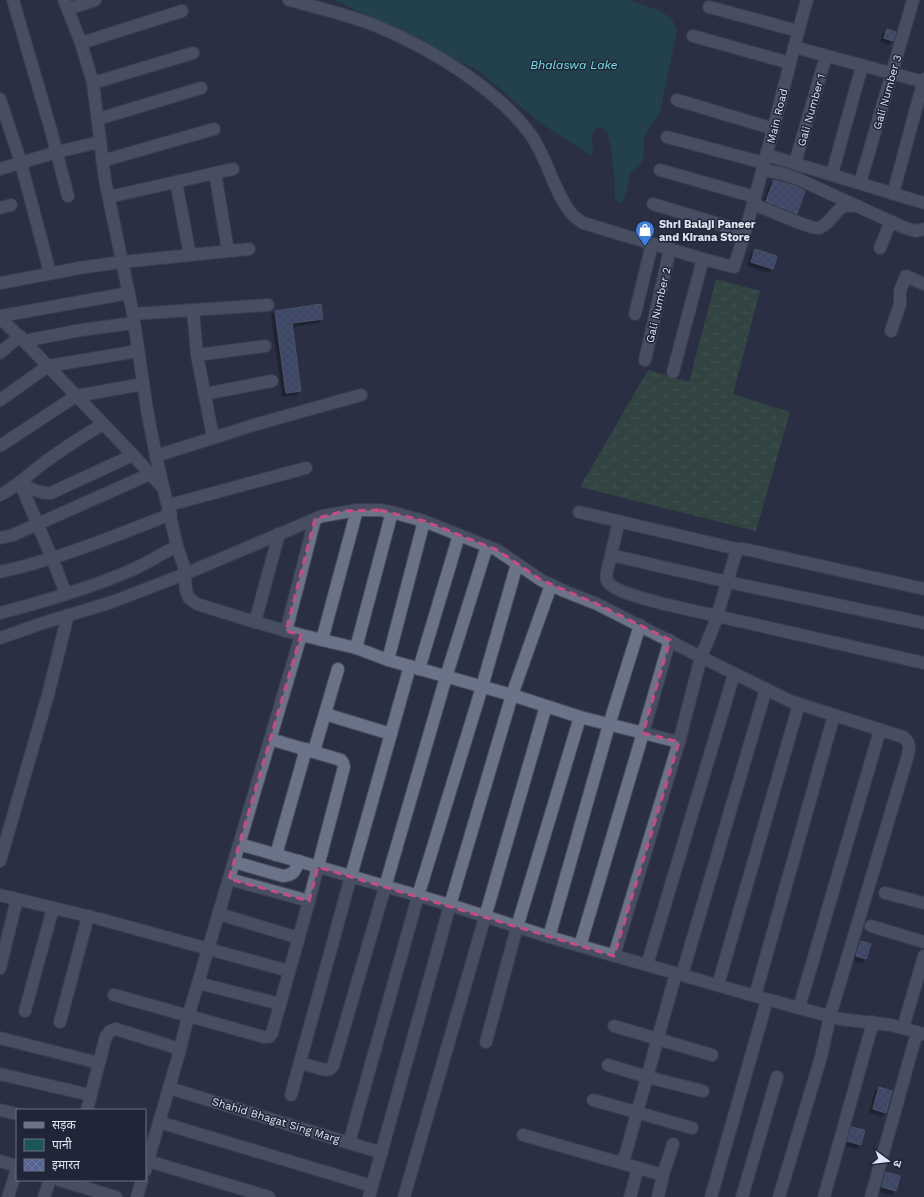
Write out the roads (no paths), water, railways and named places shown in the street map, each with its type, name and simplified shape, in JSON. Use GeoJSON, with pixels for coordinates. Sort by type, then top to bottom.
{"type":"FeatureCollection","features":[{"type":"Feature","properties":{"kind":"street"},"geometry":{"type":"LineString","coordinates":[[12,0],[57,152],[68,196]]}},
{"type":"Feature","properties":{"kind":"street"},"geometry":{"type":"LineString","coordinates":[[95,0],[66,5],[81,44],[93,83],[102,161],[129,294],[156,456],[182,561],[186,590],[189,598],[197,604],[255,622],[356,648],[388,660],[512,695],[580,718],[679,742]]}},
{"type":"Feature","properties":{"kind":"street"},"geometry":{"type":"LineString","coordinates":[[289,0],[348,16],[385,30],[450,65],[489,92],[512,113],[532,137],[549,168],[562,199],[572,214],[583,223],[703,259],[673,372]]}},
{"type":"Feature","properties":{"kind":"street","name":"Main Road"},"geometry":{"type":"LineString","coordinates":[[703,259],[734,267],[746,232],[765,163],[805,0]]}},
{"type":"Feature","properties":{"kind":"street","name":"Gali Number 3"},"geometry":{"type":"LineString","coordinates":[[860,183],[913,0]]}},
{"type":"Feature","properties":{"kind":"street"},"geometry":{"type":"LineString","coordinates":[[709,7],[798,31]]}},
{"type":"Feature","properties":{"kind":"street"},"geometry":{"type":"LineString","coordinates":[[81,44],[182,11]]}},
{"type":"Feature","properties":{"kind":"street"},"geometry":{"type":"LineString","coordinates":[[693,36],[790,63]]}},
{"type":"Feature","properties":{"kind":"street"},"geometry":{"type":"LineString","coordinates":[[794,46],[862,66],[924,81],[893,194]]}},
{"type":"Feature","properties":{"kind":"street"},"geometry":{"type":"LineString","coordinates":[[93,83],[193,53]]}},
{"type":"Feature","properties":{"kind":"street","name":"Gali Number 1"},"geometry":{"type":"LineString","coordinates":[[795,164],[826,56]]}},
{"type":"Feature","properties":{"kind":"street"},"geometry":{"type":"LineString","coordinates":[[832,174],[862,66]]}},
{"type":"Feature","properties":{"kind":"street"},"geometry":{"type":"LineString","coordinates":[[98,118],[201,88]]}},
{"type":"Feature","properties":{"kind":"street"},"geometry":{"type":"LineString","coordinates":[[0,98],[5,132],[21,163],[50,273]]}},
{"type":"Feature","properties":{"kind":"street"},"geometry":{"type":"LineString","coordinates":[[676,100],[774,128]]}},
{"type":"Feature","properties":{"kind":"street"},"geometry":{"type":"LineString","coordinates":[[102,161],[214,129]]}},
{"type":"Feature","properties":{"kind":"street"},"geometry":{"type":"LineString","coordinates":[[667,137],[765,163],[795,164],[924,203]]}},
{"type":"Feature","properties":{"kind":"street"},"geometry":{"type":"LineString","coordinates":[[0,169],[57,152],[100,142]]}},
{"type":"Feature","properties":{"kind":"street"},"geometry":{"type":"LineString","coordinates":[[765,163],[780,173],[798,179],[912,230],[924,229]]}},
{"type":"Feature","properties":{"kind":"street"},"geometry":{"type":"LineString","coordinates":[[109,197],[233,169]]}},
{"type":"Feature","properties":{"kind":"street"},"geometry":{"type":"LineString","coordinates":[[660,170],[754,200],[808,226],[818,228],[823,226],[842,208],[847,206],[858,206]]}},
{"type":"Feature","properties":{"kind":"street"},"geometry":{"type":"LineString","coordinates":[[215,173],[228,251]]}},
{"type":"Feature","properties":{"kind":"street"},"geometry":{"type":"LineString","coordinates":[[176,182],[190,255]]}},
{"type":"Feature","properties":{"kind":"street"},"geometry":{"type":"LineString","coordinates":[[653,204],[746,232]]}},
{"type":"Feature","properties":{"kind":"street"},"geometry":{"type":"LineString","coordinates":[[880,248],[891,221]]}},
{"type":"Feature","properties":{"kind":"street"},"geometry":{"type":"LineString","coordinates":[[635,314],[652,244]]}},
{"type":"Feature","properties":{"kind":"street"},"geometry":{"type":"LineString","coordinates":[[0,283],[50,273],[122,262],[249,249]]}},
{"type":"Feature","properties":{"kind":"street","name":"Gali Number 2"},"geometry":{"type":"LineString","coordinates":[[645,360],[670,250]]}},
{"type":"Feature","properties":{"kind":"street"},"geometry":{"type":"LineString","coordinates":[[891,331],[900,304],[900,291],[906,276],[924,284]]}},
{"type":"Feature","properties":{"kind":"street"},"geometry":{"type":"LineString","coordinates":[[0,317],[129,294]]}},
{"type":"Feature","properties":{"kind":"street"},"geometry":{"type":"LineString","coordinates":[[0,352],[22,339],[81,330],[133,319],[193,310],[268,305]]}},
{"type":"Feature","properties":{"kind":"street"},"geometry":{"type":"LineString","coordinates":[[193,310],[197,355],[213,437]]}},
{"type":"Feature","properties":{"kind":"street"},"geometry":{"type":"LineString","coordinates":[[0,317],[164,488]]}},
{"type":"Feature","properties":{"kind":"street"},"geometry":{"type":"LineString","coordinates":[[197,355],[265,346]]}},
{"type":"Feature","properties":{"kind":"street"},"geometry":{"type":"LineString","coordinates":[[0,400],[48,366],[138,351]]}},
{"type":"Feature","properties":{"kind":"street"},"geometry":{"type":"LineString","coordinates":[[204,394],[272,380]]}},
{"type":"Feature","properties":{"kind":"street"},"geometry":{"type":"LineString","coordinates":[[0,446],[76,396],[143,384]]}},
{"type":"Feature","properties":{"kind":"street"},"geometry":{"type":"LineString","coordinates":[[156,456],[213,437],[361,395]]}},
{"type":"Feature","properties":{"kind":"street"},"geometry":{"type":"LineString","coordinates":[[0,495],[20,483],[45,462],[74,442],[103,424]]}},
{"type":"Feature","properties":{"kind":"street"},"geometry":{"type":"LineString","coordinates":[[20,483],[38,492],[51,493],[133,455]]}},
{"type":"Feature","properties":{"kind":"street"},"geometry":{"type":"LineString","coordinates":[[0,572],[20,568],[89,546],[170,510],[306,468]]}},
{"type":"Feature","properties":{"kind":"street"},"geometry":{"type":"LineString","coordinates":[[0,538],[13,535],[150,474]]}},
{"type":"Feature","properties":{"kind":"street"},"geometry":{"type":"LineString","coordinates":[[20,483],[66,594]]}},
{"type":"Feature","properties":{"kind":"street"},"geometry":{"type":"LineString","coordinates":[[322,640],[357,510]]}},
{"type":"Feature","properties":{"kind":"street"},"geometry":{"type":"LineString","coordinates":[[0,613],[66,594],[136,568],[182,561],[278,534],[322,516],[357,510],[392,512],[424,521],[497,550],[541,580],[597,604],[702,654],[734,674],[766,690],[799,704],[903,737],[909,743],[908,755],[834,1018],[779,1197]]}},
{"type":"Feature","properties":{"kind":"street"},"geometry":{"type":"LineString","coordinates":[[356,648],[392,512]]}},
{"type":"Feature","properties":{"kind":"street"},"geometry":{"type":"LineString","coordinates":[[579,512],[737,549],[744,549],[924,590]]}},
{"type":"Feature","properties":{"kind":"street"},"geometry":{"type":"LineString","coordinates":[[286,630],[315,519]]}},
{"type":"Feature","properties":{"kind":"street"},"geometry":{"type":"LineString","coordinates":[[388,660],[424,521]]}},
{"type":"Feature","properties":{"kind":"street"},"geometry":{"type":"LineString","coordinates":[[619,521],[606,578],[609,584],[613,587],[657,603],[924,663]]}},
{"type":"Feature","properties":{"kind":"street"},"geometry":{"type":"LineString","coordinates":[[255,622],[278,534]]}},
{"type":"Feature","properties":{"kind":"street"},"geometry":{"type":"LineString","coordinates":[[291,1095],[391,734],[415,668],[459,535]]}},
{"type":"Feature","properties":{"kind":"street"},"geometry":{"type":"LineString","coordinates":[[300,1063],[326,1070],[333,1066],[446,677],[487,546]]}},
{"type":"Feature","properties":{"kind":"street"},"geometry":{"type":"LineString","coordinates":[[614,956],[679,742],[702,654],[718,616],[737,549]]}},
{"type":"Feature","properties":{"kind":"street"},"geometry":{"type":"LineString","coordinates":[[611,555],[728,582],[924,623]]}},
{"type":"Feature","properties":{"kind":"street"},"geometry":{"type":"LineString","coordinates":[[0,638],[112,602],[182,561]]}},
{"type":"Feature","properties":{"kind":"street"},"geometry":{"type":"LineString","coordinates":[[349,1143],[418,896],[482,687],[517,564]]}},
{"type":"Feature","properties":{"kind":"street"},"geometry":{"type":"LineString","coordinates":[[159,1122],[371,1192],[450,905],[512,695],[551,585]]}},
{"type":"Feature","properties":{"kind":"street"},"geometry":{"type":"LineString","coordinates":[[0,861],[48,695],[68,615]]}},
{"type":"Feature","properties":{"kind":"street"},"geometry":{"type":"LineString","coordinates":[[549,937],[640,625]]}},
{"type":"Feature","properties":{"kind":"street"},"geometry":{"type":"LineString","coordinates":[[269,1197],[146,1166],[188,1017],[301,635]]}},
{"type":"Feature","properties":{"kind":"street"},"geometry":{"type":"LineString","coordinates":[[580,946],[644,733],[670,640]]}},
{"type":"Feature","properties":{"kind":"street"},"geometry":{"type":"LineString","coordinates":[[276,855],[310,750],[325,714],[338,669]]}},
{"type":"Feature","properties":{"kind":"street"},"geometry":{"type":"LineString","coordinates":[[647,965],[734,674]]}},
{"type":"Feature","properties":{"kind":"street"},"geometry":{"type":"LineString","coordinates":[[614,1161],[621,1161],[625,1156],[658,1039],[766,690]]}},
{"type":"Feature","properties":{"kind":"street"},"geometry":{"type":"LineString","coordinates":[[718,985],[799,704]]}},
{"type":"Feature","properties":{"kind":"street"},"geometry":{"type":"LineString","coordinates":[[404,1197],[546,706]]}},
{"type":"Feature","properties":{"kind":"street"},"geometry":{"type":"LineString","coordinates":[[325,714],[391,734]]}},
{"type":"Feature","properties":{"kind":"street"},"geometry":{"type":"LineString","coordinates":[[755,996],[834,715]]}},
{"type":"Feature","properties":{"kind":"street"},"geometry":{"type":"LineString","coordinates":[[486,1042],[518,927],[580,718]]}},
{"type":"Feature","properties":{"kind":"street"},"geometry":{"type":"LineString","coordinates":[[799,1008],[880,730]]}},
{"type":"Feature","properties":{"kind":"street"},"geometry":{"type":"LineString","coordinates":[[114,995],[188,1017],[264,1037],[269,1037],[272,1033],[299,938],[344,767],[341,760],[270,739]]}},
{"type":"Feature","properties":{"kind":"street"},"geometry":{"type":"LineString","coordinates":[[239,844],[386,886],[549,937],[767,1000],[834,1018],[873,1022],[921,1033],[871,1197]]}},
{"type":"Feature","properties":{"kind":"street"},"geometry":{"type":"LineString","coordinates":[[234,862],[283,876],[290,875],[295,871],[299,861]]}},
{"type":"Feature","properties":{"kind":"street"},"geometry":{"type":"LineString","coordinates":[[229,879],[309,901]]}},
{"type":"Feature","properties":{"kind":"street"},"geometry":{"type":"LineString","coordinates":[[885,893],[924,903]]}},
{"type":"Feature","properties":{"kind":"street"},"geometry":{"type":"LineString","coordinates":[[0,895],[88,916],[289,972]]}},
{"type":"Feature","properties":{"kind":"street"},"geometry":{"type":"LineString","coordinates":[[0,968],[17,899]]}},
{"type":"Feature","properties":{"kind":"street"},"geometry":{"type":"LineString","coordinates":[[24,1011],[53,908]]}},
{"type":"Feature","properties":{"kind":"street"},"geometry":{"type":"LineString","coordinates":[[219,914],[299,938]]}},
{"type":"Feature","properties":{"kind":"street"},"geometry":{"type":"LineString","coordinates":[[60,1022],[88,916]]}},
{"type":"Feature","properties":{"kind":"street"},"geometry":{"type":"LineString","coordinates":[[871,926],[924,942]]}},
{"type":"Feature","properties":{"kind":"street"},"geometry":{"type":"LineString","coordinates":[[903,1028],[921,978],[924,956]]}},
{"type":"Feature","properties":{"kind":"street"},"geometry":{"type":"LineString","coordinates":[[198,983],[280,1004]]}},
{"type":"Feature","properties":{"kind":"street"},"geometry":{"type":"LineString","coordinates":[[711,1197],[767,1000]]}},
{"type":"Feature","properties":{"kind":"street"},"geometry":{"type":"LineString","coordinates":[[824,1197],[873,1022]]}},
{"type":"Feature","properties":{"kind":"street"},"geometry":{"type":"LineString","coordinates":[[614,1026],[712,1055]]}},
{"type":"Feature","properties":{"kind":"street"},"geometry":{"type":"LineString","coordinates":[[86,1109],[106,1036],[110,1031],[116,1029],[180,1049]]}},
{"type":"Feature","properties":{"kind":"street"},"geometry":{"type":"LineString","coordinates":[[0,1038],[99,1064]]}},
{"type":"Feature","properties":{"kind":"street"},"geometry":{"type":"LineString","coordinates":[[608,1065],[647,1077],[703,1091]]}},
{"type":"Feature","properties":{"kind":"street"},"geometry":{"type":"LineString","coordinates":[[0,1074],[90,1095]]}},
{"type":"Feature","properties":{"kind":"street"},"geometry":{"type":"LineString","coordinates":[[742,1197],[777,1077]]}},
{"type":"Feature","properties":{"kind":"street","name":"Shahid Bhagat Sing Marg"},"geometry":{"type":"LineString","coordinates":[[169,1088],[382,1153]]}},
{"type":"Feature","properties":{"kind":"street"},"geometry":{"type":"LineString","coordinates":[[593,1100],[692,1128]]}},
{"type":"Feature","properties":{"kind":"street"},"geometry":{"type":"LineString","coordinates":[[0,1110],[16,1114]]}},
{"type":"Feature","properties":{"kind":"street"},"geometry":{"type":"LineString","coordinates":[[523,1135],[663,1175]]}},
{"type":"Feature","properties":{"kind":"street"},"geometry":{"type":"LineString","coordinates":[[658,1197],[673,1144]]}},
{"type":"Feature","properties":{"kind":"street"},"geometry":{"type":"LineString","coordinates":[[0,1161],[16,1167]]}},
{"type":"Feature","properties":{"kind":"street"},"geometry":{"type":"LineString","coordinates":[[630,1197],[638,1168]]}},
{"type":"Feature","properties":{"kind":"street"},"geometry":{"type":"LineString","coordinates":[[8,1197],[16,1170]]}},
{"type":"Feature","properties":{"kind":"street"},"geometry":{"type":"LineString","coordinates":[[44,1197],[50,1181]]}},
{"type":"Feature","properties":{"kind":"street"},"geometry":{"type":"LineString","coordinates":[[61,1181],[82,1192],[116,1197]]}},
{"type":"Feature","properties":{"kind":"street"},"geometry":{"type":"LineString","coordinates":[[138,1197],[142,1181]]}},
{"type":"Feature","properties":{"kind":"water","name":"Bhalaswa Lake"},"geometry":{"type":"Polygon","coordinates":[[[335,0],[629,0],[658,10],[671,18],[677,30],[660,112],[644,137],[642,162],[630,173],[623,201],[618,203],[615,198],[615,181],[610,142],[607,132],[602,128],[596,128],[592,135],[592,156],[539,122],[479,71],[335,0]]]}},
{"type":"Feature","properties":{"kind":"place","name":"Shri Balaji Paneer and Kirana Store"},"geometry":{"type":"Point","coordinates":[645,247]}}]}
